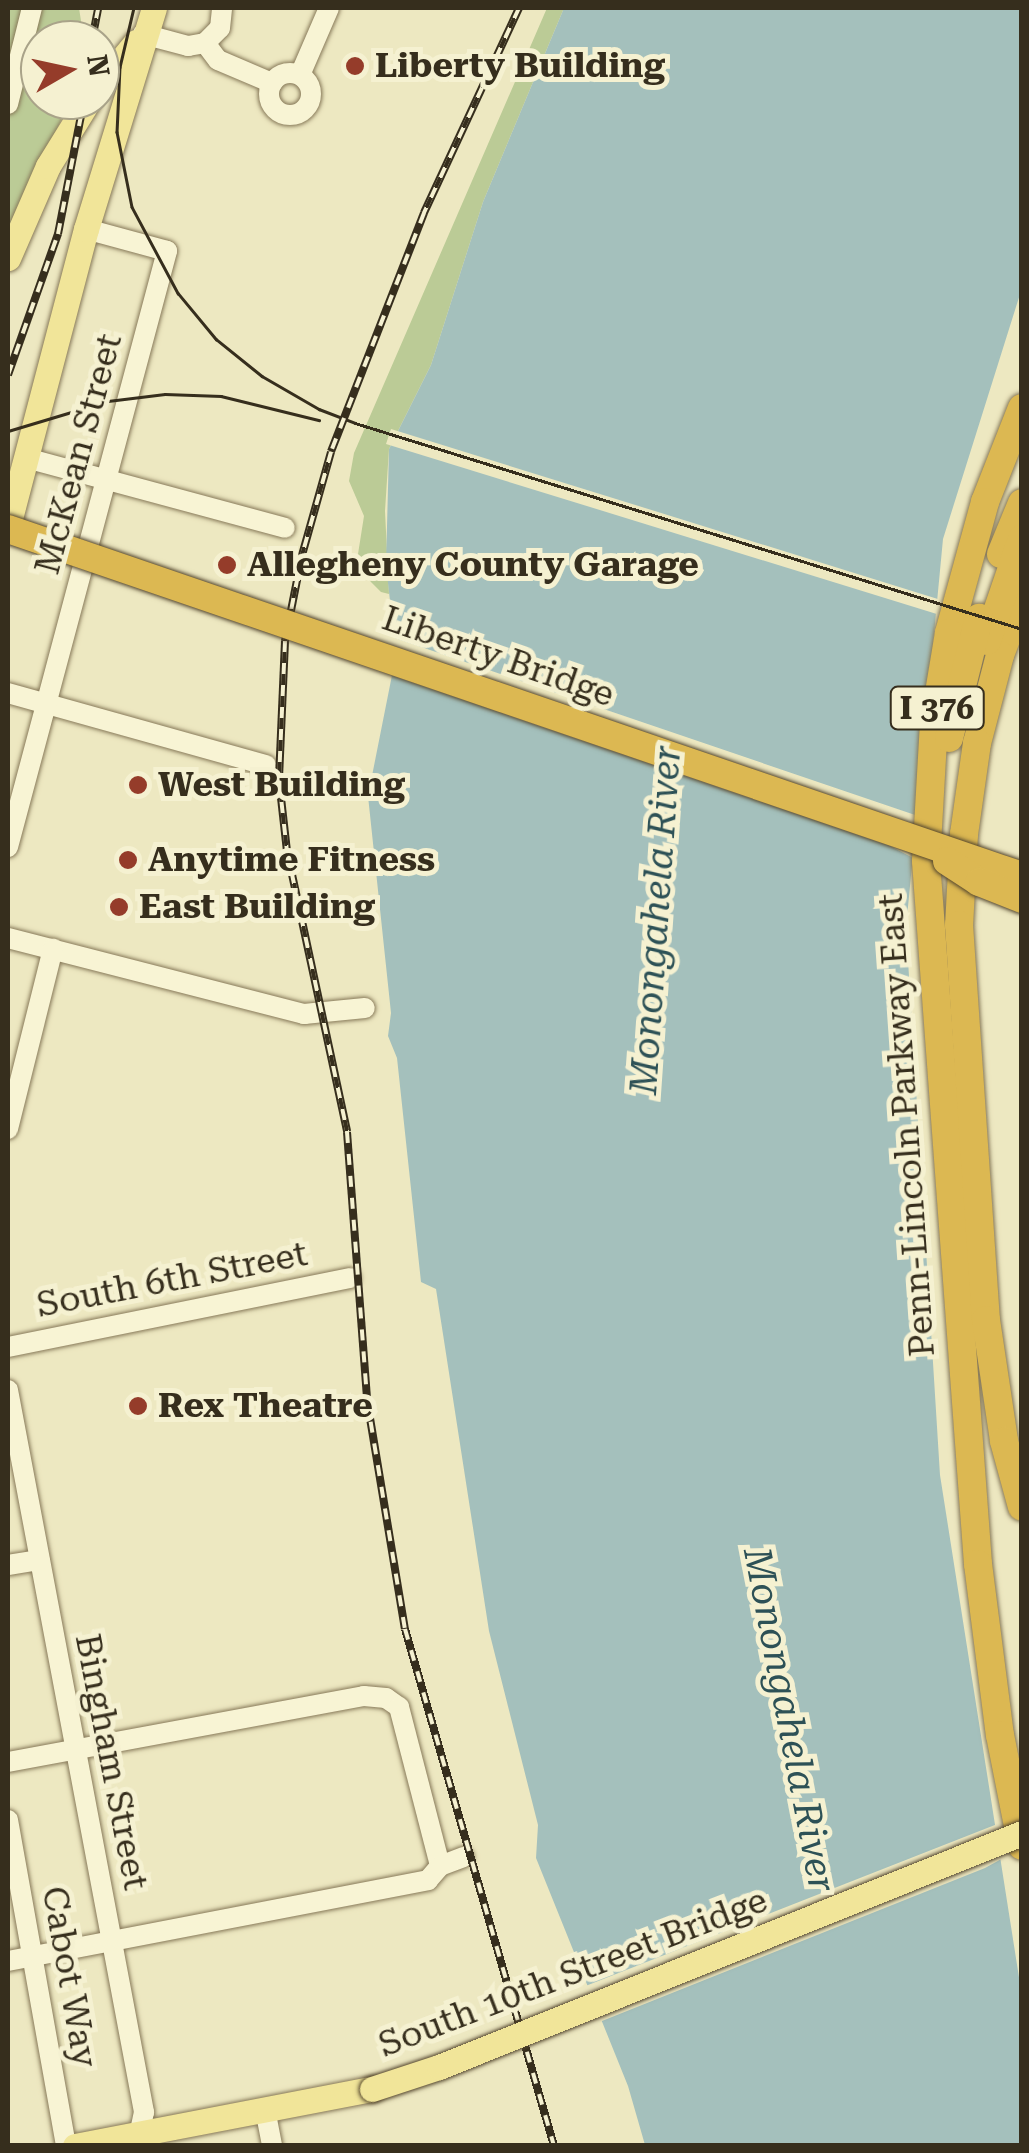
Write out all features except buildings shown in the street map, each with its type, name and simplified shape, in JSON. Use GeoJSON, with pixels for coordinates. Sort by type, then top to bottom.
{"type":"FeatureCollection","features":[{"type":"Feature","properties":{"kind":"highway","name":"Penn-Lincoln Parkway East"},"geometry":{"type":"LineString","coordinates":[[1022,408],[972,545],[936,708],[926,860],[980,1583],[1000,1735],[1022,1846]]}},
{"type":"Feature","properties":{"kind":"highway"},"geometry":{"type":"LineString","coordinates":[[937,1020],[938,852],[949,738],[973,598],[1022,450]]}},
{"type":"Feature","properties":{"kind":"highway"},"geometry":{"type":"LineString","coordinates":[[949,738],[984,600],[1022,502]]}},
{"type":"Feature","properties":{"kind":"highway","name":"Liberty Bridge"},"geometry":{"type":"LineString","coordinates":[[8,528],[1022,876]]}},
{"type":"Feature","properties":{"kind":"highway"},"geometry":{"type":"LineString","coordinates":[[958,925],[956,831],[962,758],[984,650],[1022,539]]}},
{"type":"Feature","properties":{"kind":"highway","name":"Penn-Lincoln Parkway East"},"geometry":{"type":"LineString","coordinates":[[1022,597],[1000,655],[977,743],[964,834],[958,925],[991,1364],[1004,1440],[1022,1507]]}},
{"type":"Feature","properties":{"kind":"highway"},"geometry":{"type":"LineString","coordinates":[[922,842],[1022,856]]}},
{"type":"Feature","properties":{"kind":"highway"},"geometry":{"type":"LineString","coordinates":[[922,842],[970,877],[1022,899]]}},
{"type":"Feature","properties":{"kind":"main road"},"geometry":{"type":"LineString","coordinates":[[8,528],[86,230],[142,34],[154,8]]}},
{"type":"Feature","properties":{"kind":"main road"},"geometry":{"type":"LineString","coordinates":[[120,61],[142,34]]}},
{"type":"Feature","properties":{"kind":"main road"},"geometry":{"type":"LineString","coordinates":[[8,258],[14,224],[75,120]]}},
{"type":"Feature","properties":{"kind":"main road","name":"South 10th Street Bridge"},"geometry":{"type":"LineString","coordinates":[[76,2146],[139,2138],[372,2089],[440,2067],[1022,1833]]}},
{"type":"Feature","properties":{"kind":"street"},"geometry":{"type":"LineString","coordinates":[[8,104],[32,8]]}},
{"type":"Feature","properties":{"kind":"street"},"geometry":{"type":"LineString","coordinates":[[142,34],[188,46],[204,43],[220,28],[222,8]]}},
{"type":"Feature","properties":{"kind":"street"},"geometry":{"type":"LineString","coordinates":[[300,75],[329,8]]}},
{"type":"Feature","properties":{"kind":"street"},"geometry":{"type":"LineString","coordinates":[[204,43],[218,60],[272,84]]}},
{"type":"Feature","properties":{"kind":"street"},"geometry":{"type":"LineString","coordinates":[[282,75],[300,75],[311,91],[309,102],[300,112],[287,114],[276,108],[270,96],[272,84],[282,75]]}},
{"type":"Feature","properties":{"kind":"street","name":"McKean Street"},"geometry":{"type":"LineString","coordinates":[[8,847],[167,251],[86,230]]}},
{"type":"Feature","properties":{"kind":"street"},"geometry":{"type":"LineString","coordinates":[[26,458],[285,528]]}},
{"type":"Feature","properties":{"kind":"street"},"geometry":{"type":"LineString","coordinates":[[8,693],[266,765]]}},
{"type":"Feature","properties":{"kind":"street"},"geometry":{"type":"LineString","coordinates":[[8,938],[304,1014],[365,1008]]}},
{"type":"Feature","properties":{"kind":"street"},"geometry":{"type":"LineString","coordinates":[[8,1129],[53,949]]}},
{"type":"Feature","properties":{"kind":"street","name":"South 6th Street"},"geometry":{"type":"LineString","coordinates":[[8,1346],[350,1278]]}},
{"type":"Feature","properties":{"kind":"street","name":"Bingham Street"},"geometry":{"type":"LineString","coordinates":[[8,1390],[144,2112],[139,2138]]}},
{"type":"Feature","properties":{"kind":"street"},"geometry":{"type":"LineString","coordinates":[[8,1565],[40,1560]]}},
{"type":"Feature","properties":{"kind":"street"},"geometry":{"type":"LineString","coordinates":[[8,1762],[364,1696],[386,1698],[400,1707],[440,1866]]}},
{"type":"Feature","properties":{"kind":"street","name":"Cabot Way"},"geometry":{"type":"LineString","coordinates":[[8,1820],[66,2146]]}},
{"type":"Feature","properties":{"kind":"street"},"geometry":{"type":"LineString","coordinates":[[8,1962],[428,1880],[440,1866],[462,1857]]}},
{"type":"Feature","properties":{"kind":"street"},"geometry":{"type":"LineString","coordinates":[[264,2109],[272,2146]]}},
{"type":"Feature","properties":{"kind":"green space"},"geometry":{"type":"Polygon","coordinates":[[[8,8],[79,8],[81,20],[20,20],[20,120],[61,120],[12,225],[8,222],[8,8]]]}},
{"type":"Feature","properties":{"kind":"green space"},"geometry":{"type":"Polygon","coordinates":[[[547,8],[564,8],[483,202],[431,365],[389,449],[385,511],[389,594],[381,592],[366,577],[358,554],[364,516],[349,481],[354,453],[547,8]]]}},
{"type":"Feature","properties":{"kind":"water","name":"Monongahela River"},"geometry":{"type":"Polygon","coordinates":[[[564,8],[1021,8],[1021,291],[943,539],[906,928],[940,1475],[1021,1990],[1021,2145],[645,2145],[628,2086],[536,1858],[538,1825],[489,1631],[436,1289],[421,1282],[397,1058],[388,1036],[391,1013],[368,796],[396,655],[386,565],[389,449],[431,365],[483,202],[564,8]]]}},
{"type":"Feature","properties":{"kind":"pier"},"geometry":{"type":"Polygon","coordinates":[[[391,429],[941,600],[940,615],[386,444],[391,429]]]}},
{"type":"Feature","properties":{"kind":"pier"},"geometry":{"type":"Polygon","coordinates":[[[389,636],[921,817],[917,860],[890,846],[387,674],[389,636]]]}},
{"type":"Feature","properties":{"kind":"pier"},"geometry":{"type":"Polygon","coordinates":[[[1000,1823],[1005,1857],[985,1868],[597,2023],[583,1987],[1000,1823]]]}},
{"type":"Feature","properties":{"kind":"tram line"},"geometry":{"type":"LineString","coordinates":[[134,8],[120,67],[117,132],[132,207],[178,293],[216,339],[262,376],[319,409],[355,423],[1022,629]]}},
{"type":"Feature","properties":{"kind":"tram line"},"geometry":{"type":"LineString","coordinates":[[8,431],[108,401],[165,394],[221,396],[319,420]]}},
{"type":"Feature","properties":{"kind":"railway"},"geometry":{"type":"LineString","coordinates":[[96,20],[98,8]]}},
{"type":"Feature","properties":{"kind":"railway"},"geometry":{"type":"LineString","coordinates":[[519,8],[424,213],[331,452],[302,555],[285,641],[279,780],[287,851],[347,1132],[367,1400],[405,1629],[554,2146]]}},
{"type":"Feature","properties":{"kind":"railway"},"geometry":{"type":"LineString","coordinates":[[8,375],[58,234],[80,120]]}},
{"type":"Feature","properties":{"kind":"place","name":"Liberty Building"},"geometry":{"type":"Point","coordinates":[355,66]}},
{"type":"Feature","properties":{"kind":"place","name":"Allegheny County Garage"},"geometry":{"type":"Point","coordinates":[227,565]}},
{"type":"Feature","properties":{"kind":"place","name":"West Building"},"geometry":{"type":"Point","coordinates":[138,785]}},
{"type":"Feature","properties":{"kind":"place","name":"Anytime Fitness"},"geometry":{"type":"Point","coordinates":[128,860]}},
{"type":"Feature","properties":{"kind":"place","name":"East Building"},"geometry":{"type":"Point","coordinates":[119,907]}},
{"type":"Feature","properties":{"kind":"place","name":"Rex Theatre"},"geometry":{"type":"Point","coordinates":[138,1406]}}]}
